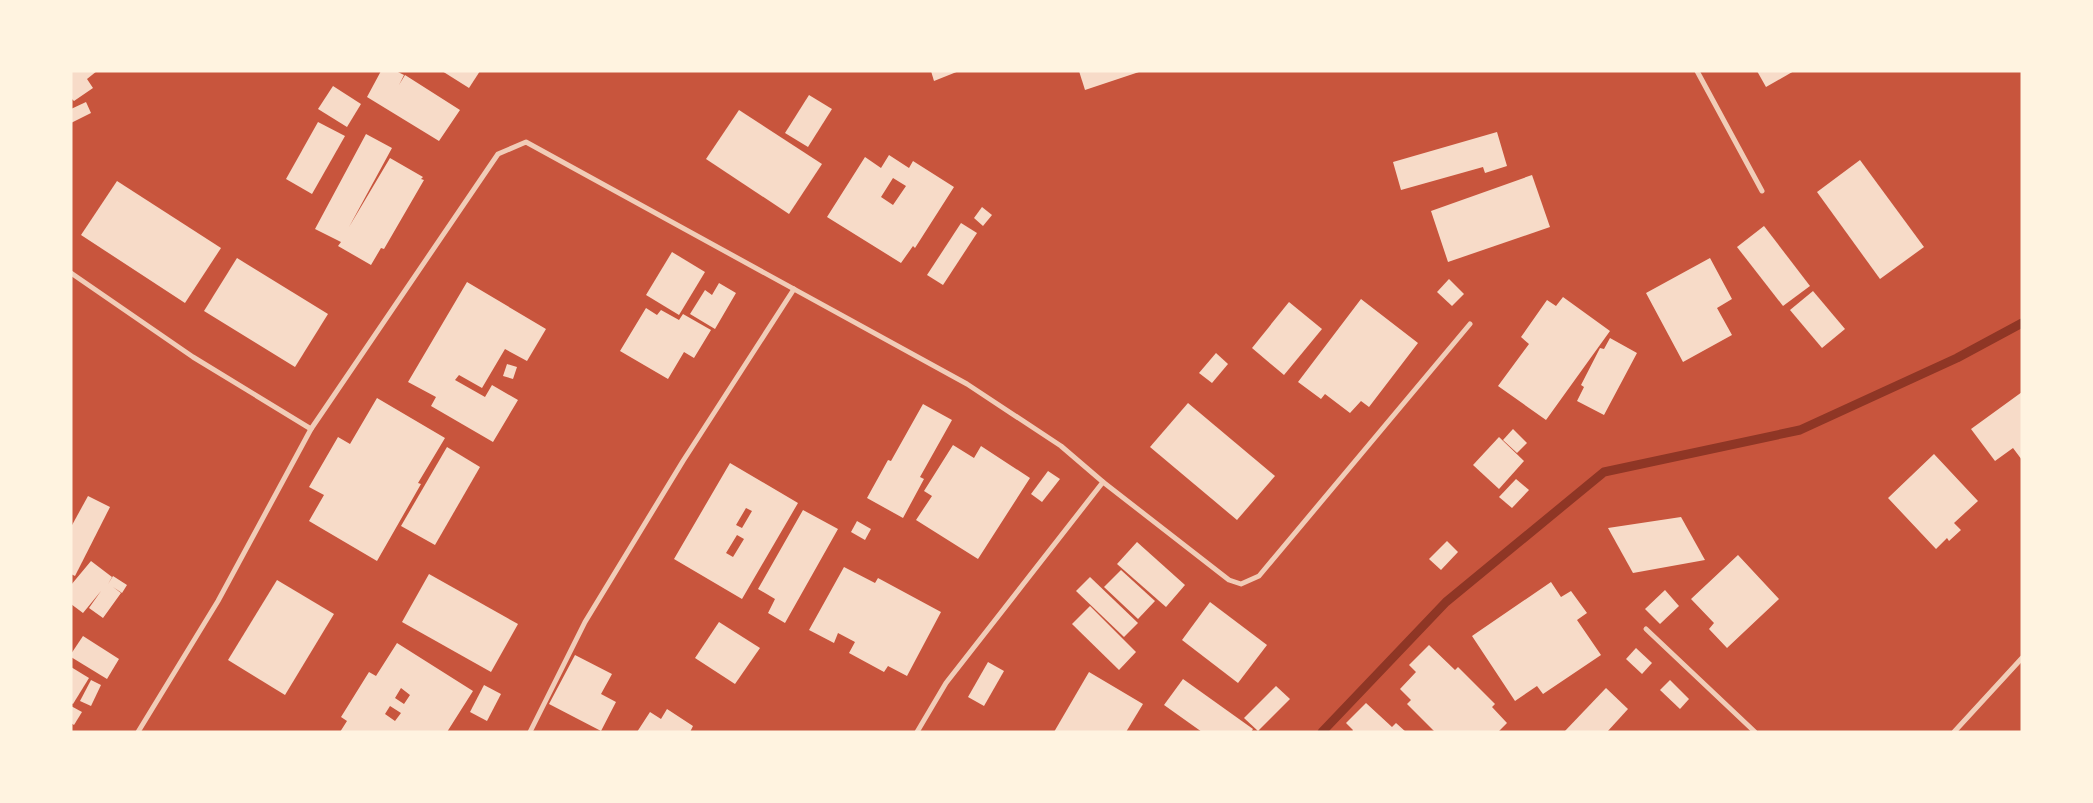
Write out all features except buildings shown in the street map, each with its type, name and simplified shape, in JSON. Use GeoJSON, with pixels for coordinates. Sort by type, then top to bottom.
{"type":"FeatureCollection","features":[{"type":"Feature","properties":{"kind":"street"},"geometry":{"type":"LineString","coordinates":[[1697,71],[1762,191]]}},
{"type":"Feature","properties":{"kind":"street"},"geometry":{"type":"LineString","coordinates":[[138,732],[218,601],[312,428],[498,154],[526,142],[967,384],[1061,446],[1103,482],[1229,580],[1241,584],[1259,576],[1470,324]]}},
{"type":"Feature","properties":{"kind":"street"},"geometry":{"type":"LineString","coordinates":[[71,273],[193,356],[312,428]]}},
{"type":"Feature","properties":{"kind":"street"},"geometry":{"type":"LineString","coordinates":[[530,732],[585,622],[683,461],[794,289]]}},
{"type":"Feature","properties":{"kind":"street"},"geometry":{"type":"LineString","coordinates":[[917,732],[946,683],[1103,482]]}},
{"type":"Feature","properties":{"kind":"street"},"geometry":{"type":"LineString","coordinates":[[1646,629],[1755,732]]}},
{"type":"Feature","properties":{"kind":"street"},"geometry":{"type":"LineString","coordinates":[[1954,732],[2022,658]]}},
{"type":"Feature","properties":{"kind":"waterway"},"geometry":{"type":"LineString","coordinates":[[1322,732],[1446,602],[1604,472],[1800,430],[1957,358],[2022,323]]}}]}
